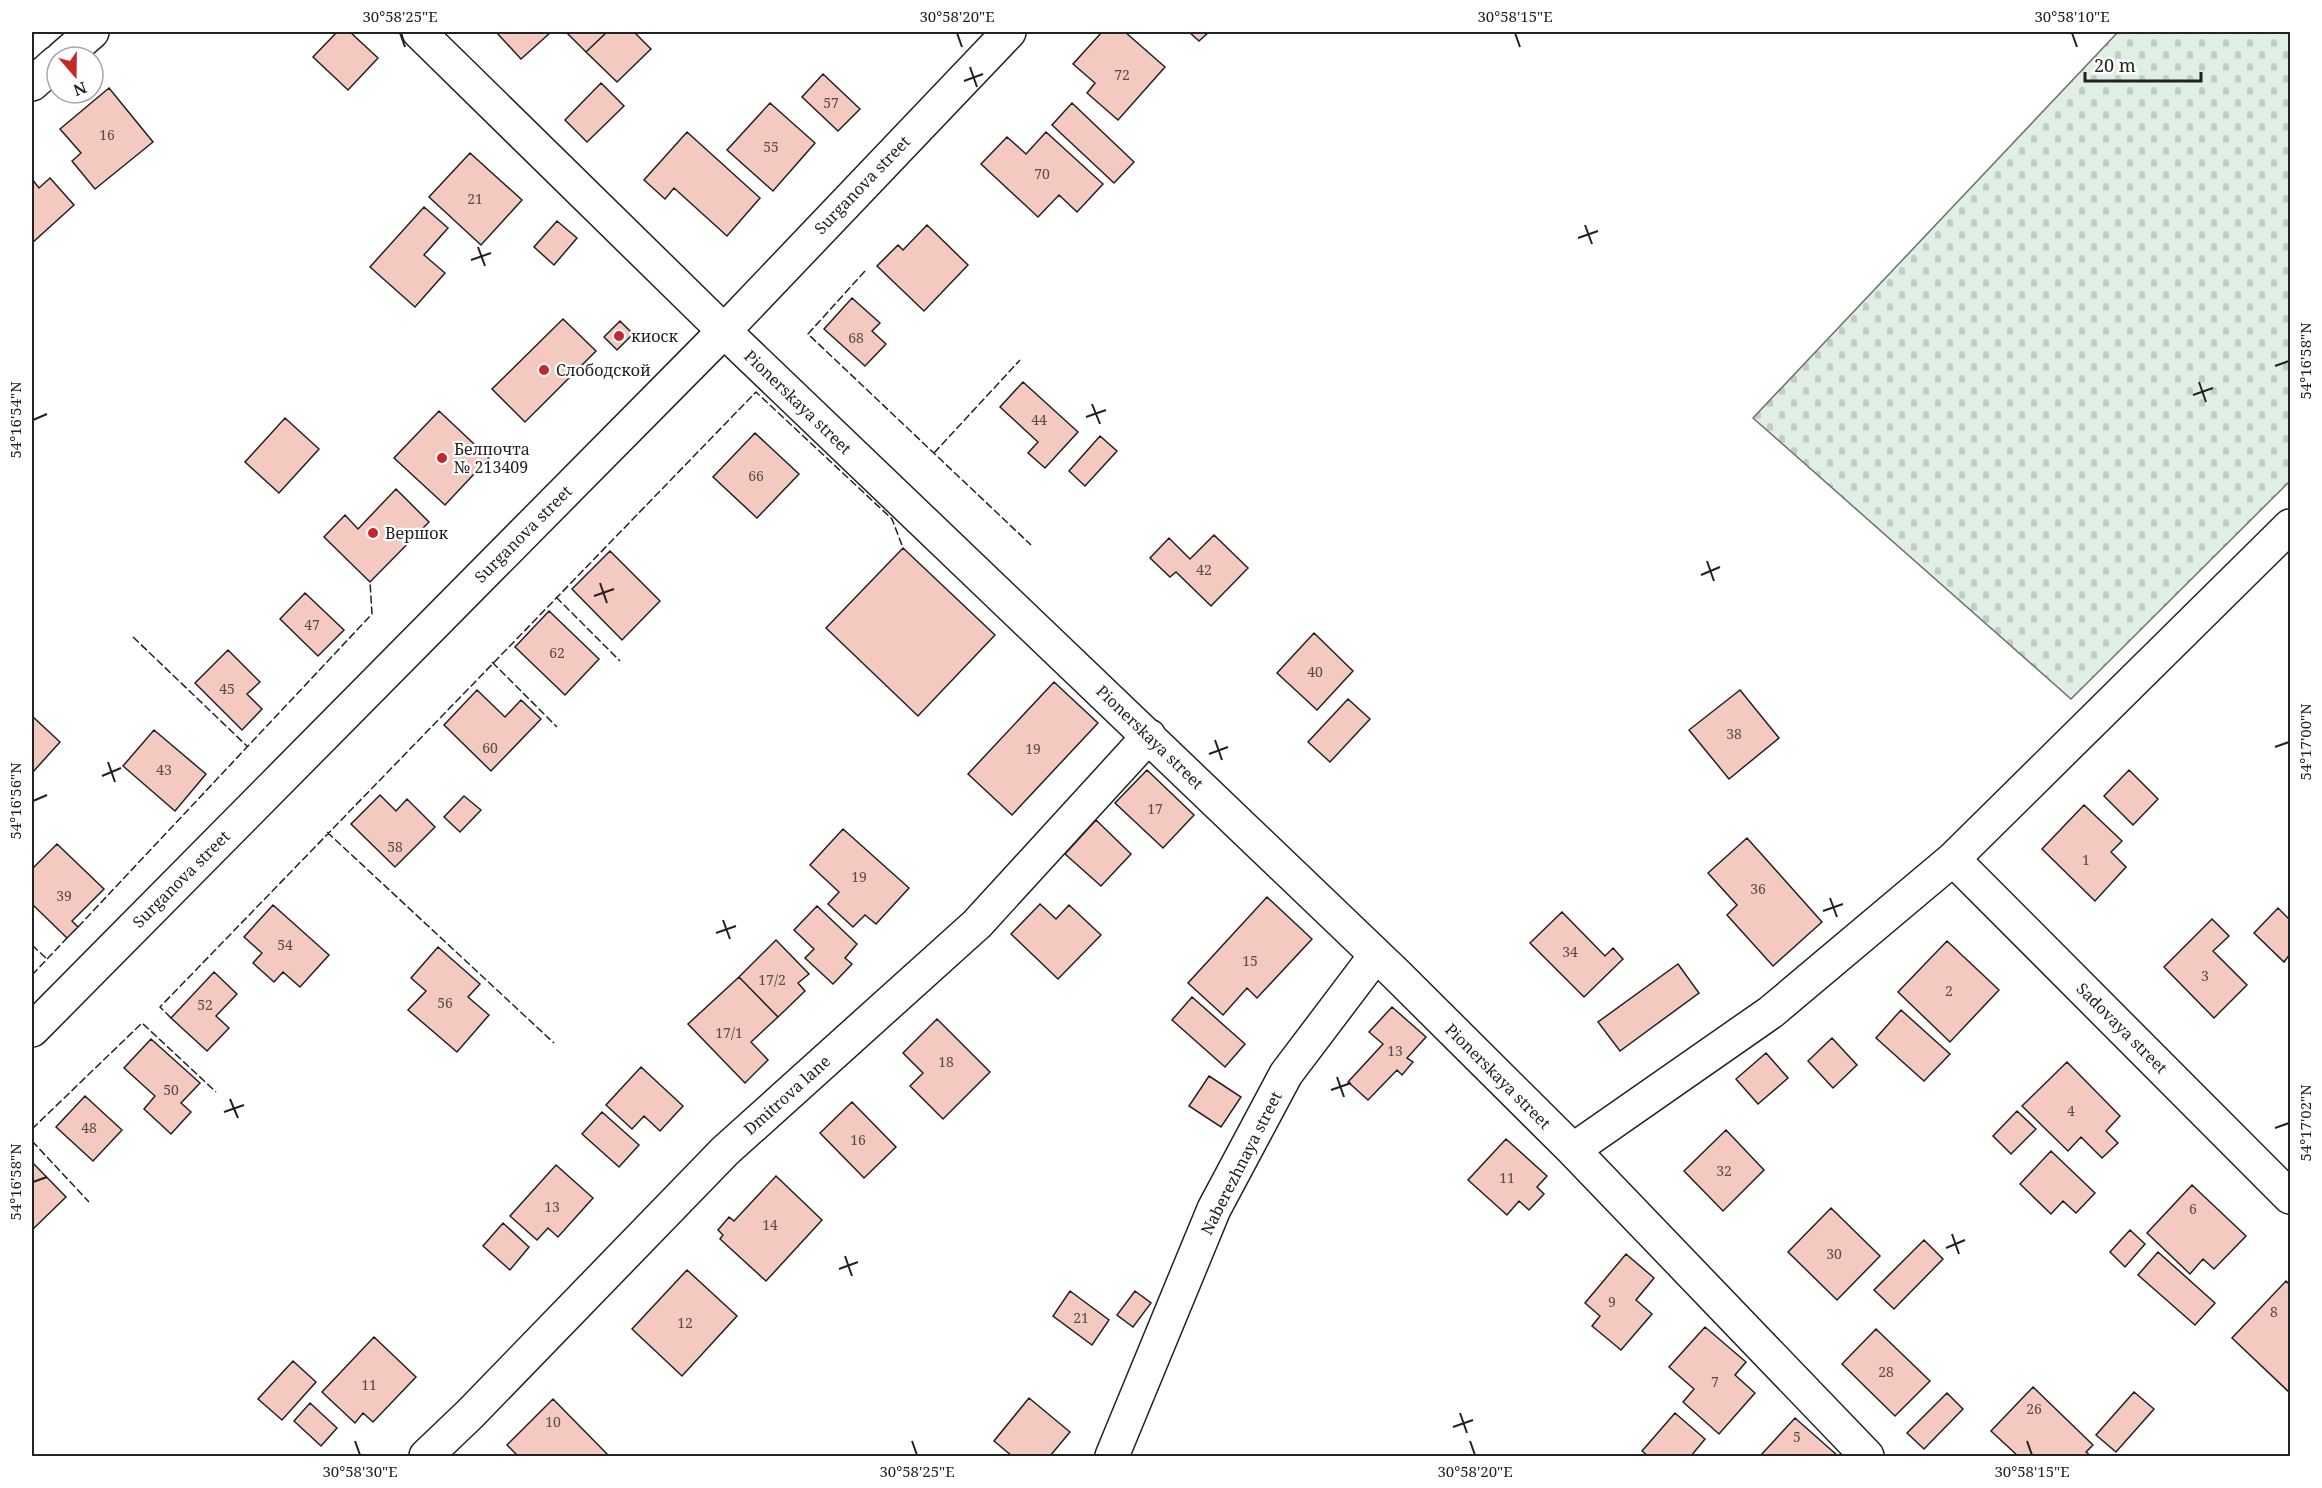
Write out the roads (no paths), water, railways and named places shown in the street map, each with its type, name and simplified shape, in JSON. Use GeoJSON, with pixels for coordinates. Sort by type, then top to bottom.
{"type":"FeatureCollection","features":[{"type":"Feature","properties":{"kind":"street"},"geometry":{"type":"LineString","coordinates":[[77,45],[92,32]]}},
{"type":"Feature","properties":{"kind":"street","name":"Pionerskaya street"},"geometry":{"type":"LineString","coordinates":[[419,32],[724,331],[1376,955],[1573,1150],[1867,1456]]}},
{"type":"Feature","properties":{"kind":"street","name":"Surganova street"},"geometry":{"type":"LineString","coordinates":[[32,1030],[724,331],[1009,32]]}},
{"type":"Feature","properties":{"kind":"street"},"geometry":{"type":"LineString","coordinates":[[32,84],[45,73]]}},
{"type":"Feature","properties":{"kind":"street"},"geometry":{"type":"LineString","coordinates":[[1573,1150],[1771,1012],[1953,859],[2290,526]]}},
{"type":"Feature","properties":{"kind":"street","name":"Dmitrova lane"},"geometry":{"type":"LineString","coordinates":[[426,1456],[470,1414],[725,1151],[977,924],[1149,736]]}},
{"type":"Feature","properties":{"kind":"street","name":"Sadovaya street"},"geometry":{"type":"LineString","coordinates":[[1953,859],[2290,1197]]}},
{"type":"Feature","properties":{"kind":"street","name":"Naberezhnaya street"},"geometry":{"type":"LineString","coordinates":[[1112,1456],[1214,1209],[1286,1074],[1376,955]]}},
{"type":"Feature","properties":{"kind":"place","name":"киоск"},"geometry":{"type":"Point","coordinates":[619,336]}},
{"type":"Feature","properties":{"kind":"place","name":"Слободской"},"geometry":{"type":"Point","coordinates":[544,370]}},
{"type":"Feature","properties":{"kind":"place","name":"Белпочта № 213409"},"geometry":{"type":"Point","coordinates":[442,458]}},
{"type":"Feature","properties":{"kind":"place","name":"Вершок"},"geometry":{"type":"Point","coordinates":[373,533]}}]}
